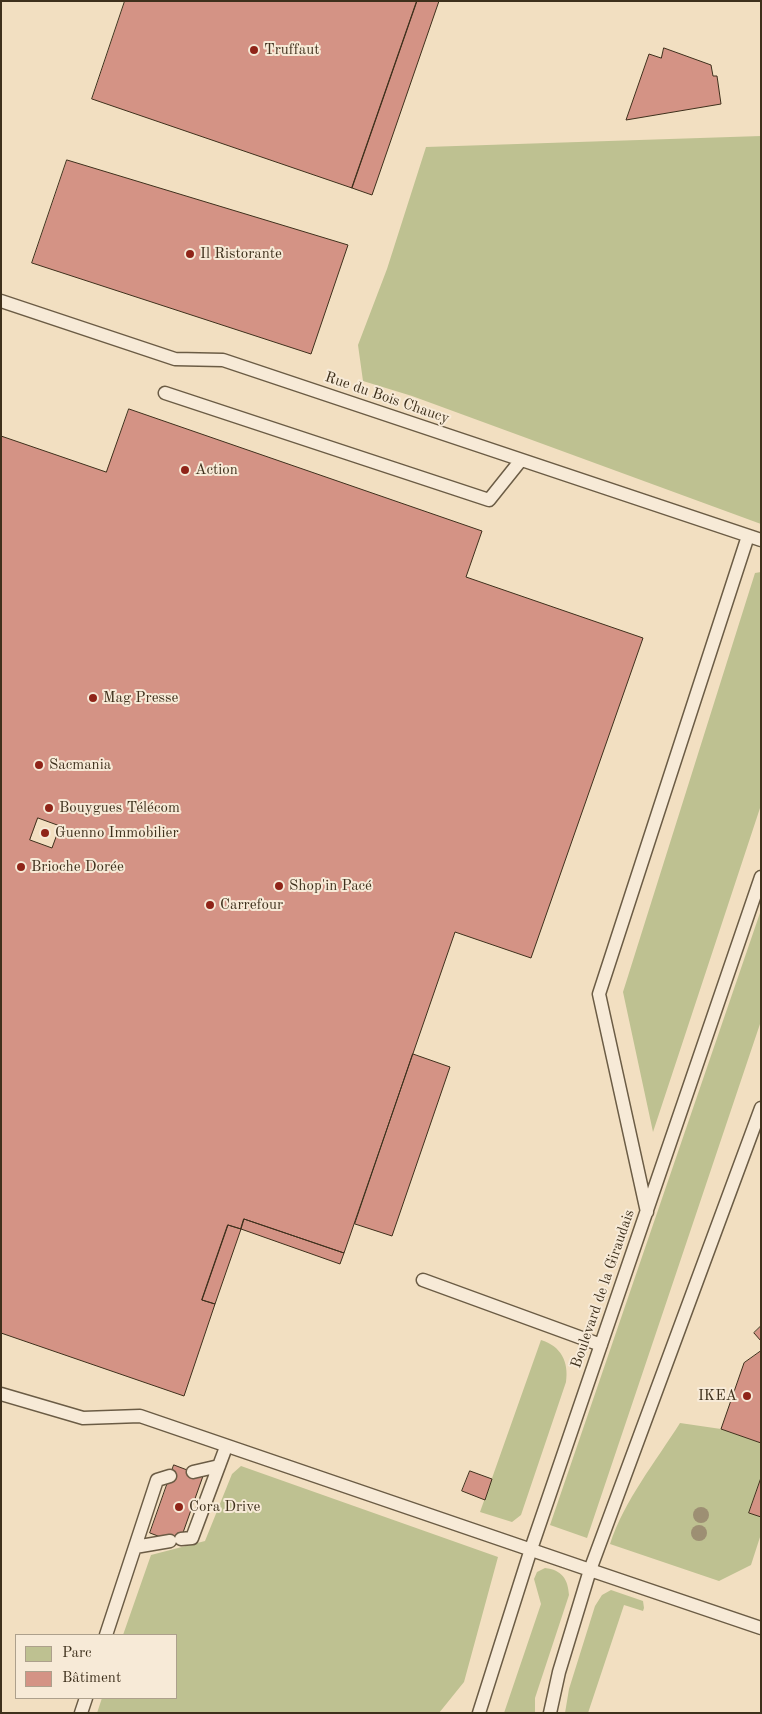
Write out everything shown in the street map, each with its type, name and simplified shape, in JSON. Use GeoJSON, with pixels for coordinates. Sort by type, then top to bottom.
{"type":"FeatureCollection","features":[{"type":"Feature","properties":{"kind":"lane","name":"Rue du Bois Chaucy"},"geometry":{"type":"LineString","coordinates":[[1,301],[175,359],[223,360],[761,540]]}},
{"type":"Feature","properties":{"kind":"lane"},"geometry":{"type":"LineString","coordinates":[[165,393],[489,500],[520,460]]}},
{"type":"Feature","properties":{"kind":"lane"},"geometry":{"type":"LineString","coordinates":[[647,1212],[599,994],[748,536]]}},
{"type":"Feature","properties":{"kind":"lane","name":"Boulevard de la Giraudais"},"geometry":{"type":"LineString","coordinates":[[479,1713],[531,1549],[761,877]]}},
{"type":"Feature","properties":{"kind":"lane"},"geometry":{"type":"LineString","coordinates":[[550,1713],[559,1672],[590,1570],[761,1108]]}},
{"type":"Feature","properties":{"kind":"lane"},"geometry":{"type":"LineString","coordinates":[[423,1280],[601,1345]]}},
{"type":"Feature","properties":{"kind":"lane"},"geometry":{"type":"LineString","coordinates":[[1,1394],[83,1418],[140,1416],[226,1447],[761,1628]]}},
{"type":"Feature","properties":{"kind":"lane"},"geometry":{"type":"LineString","coordinates":[[135,1547],[192,1538],[226,1447]]}},
{"type":"Feature","properties":{"kind":"lane"},"geometry":{"type":"LineString","coordinates":[[193,1472],[219,1466]]}},
{"type":"Feature","properties":{"kind":"lane"},"geometry":{"type":"LineString","coordinates":[[106,1634],[157,1480],[170,1476]]}},
{"type":"Feature","properties":{"kind":"lane"},"geometry":{"type":"LineString","coordinates":[[81,1713],[86,1699]]}},
{"type":"Feature","properties":{"kind":"green space"},"geometry":{"type":"Polygon","coordinates":[[[761,136],[761,524],[412,396],[363,381],[358,345],[387,269],[426,147],[761,136]]]}},
{"type":"Feature","properties":{"kind":"green space"},"geometry":{"type":"Polygon","coordinates":[[[761,572],[761,805],[653,1132],[623,992],[755,573],[761,572]]]}},
{"type":"Feature","properties":{"kind":"green space"},"geometry":{"type":"Polygon","coordinates":[[[761,910],[761,1021],[587,1538],[550,1525],[761,910]]]}},
{"type":"Feature","properties":{"kind":"green space"},"geometry":{"type":"Polygon","coordinates":[[[541,1340],[554,1346],[562,1356],[566,1368],[566,1382],[521,1515],[512,1522],[480,1512],[541,1340]]]}},
{"type":"Feature","properties":{"kind":"green space"},"geometry":{"type":"Polygon","coordinates":[[[680,1423],[721,1429],[761,1443],[761,1478],[749,1512],[761,1517],[761,1534],[751,1565],[719,1581],[610,1544],[623,1512],[680,1423]]]}},
{"type":"Feature","properties":{"kind":"green space"},"geometry":{"type":"Polygon","coordinates":[[[241,1466],[498,1557],[464,1682],[439,1713],[97,1713],[102,1699],[178,1699],[178,1634],[123,1634],[151,1555],[205,1541],[232,1474],[241,1466]]]}},
{"type":"Feature","properties":{"kind":"green space"},"geometry":{"type":"Polygon","coordinates":[[[545,1568],[556,1571],[563,1576],[569,1595],[535,1698],[535,1713],[504,1713],[541,1604],[534,1579],[537,1572],[545,1568]]]}},
{"type":"Feature","properties":{"kind":"green space"},"geometry":{"type":"Polygon","coordinates":[[[611,1590],[643,1601],[643,1611],[624,1605],[588,1713],[565,1713],[569,1689],[595,1606],[602,1595],[611,1590]]]}},
{"type":"Feature","properties":{"kind":"building","name":"Truffaut"},"geometry":{"type":"Polygon","coordinates":[[[125,1],[417,1],[352,188],[92,99],[125,1]]]}},
{"type":"Feature","properties":{"kind":"building"},"geometry":{"type":"Polygon","coordinates":[[[417,1],[439,1],[372,195],[352,188],[417,1]]]}},
{"type":"Feature","properties":{"kind":"building"},"geometry":{"type":"Polygon","coordinates":[[[664,48],[711,65],[713,76],[717,76],[721,104],[626,120],[649,54],[661,58],[664,48]]]}},
{"type":"Feature","properties":{"kind":"building","name":"Il Ristorante"},"geometry":{"type":"Polygon","coordinates":[[[67,160],[348,245],[311,354],[32,263],[67,160]]]}},
{"type":"Feature","properties":{"kind":"building","name":"Shop'in Pacé"},"geometry":{"type":"Polygon","coordinates":[[[129,409],[482,531],[466,577],[643,638],[531,958],[455,932],[344,1253],[244,1219],[241,1229],[228,1225],[202,1300],[215,1304],[184,1396],[1,1333],[1,436],[106,472],[129,409]]]}},
{"type":"Feature","properties":{"kind":"building","name":"Guenno Immobilier"},"geometry":{"type":"Polygon","coordinates":[[[38,818],[60,826],[52,848],[30,840],[38,818]]]}},
{"type":"Feature","properties":{"kind":"building"},"geometry":{"type":"Polygon","coordinates":[[[413,1054],[450,1067],[392,1236],[355,1224],[413,1054]]]}},
{"type":"Feature","properties":{"kind":"building"},"geometry":{"type":"Polygon","coordinates":[[[244,1219],[344,1253],[340,1264],[241,1229],[244,1219]]]}},
{"type":"Feature","properties":{"kind":"building"},"geometry":{"type":"Polygon","coordinates":[[[228,1225],[241,1229],[215,1304],[202,1300],[228,1225]]]}},
{"type":"Feature","properties":{"kind":"building"},"geometry":{"type":"Polygon","coordinates":[[[761,1326],[761,1341],[754,1333],[761,1326]]]}},
{"type":"Feature","properties":{"kind":"building","name":"IKEA"},"geometry":{"type":"Polygon","coordinates":[[[761,1351],[761,1443],[721,1429],[744,1363],[761,1351]]]}},
{"type":"Feature","properties":{"kind":"building"},"geometry":{"type":"Polygon","coordinates":[[[174,1465],[203,1476],[179,1544],[150,1533],[174,1465]]]}},
{"type":"Feature","properties":{"kind":"building"},"geometry":{"type":"Polygon","coordinates":[[[470,1471],[492,1479],[485,1500],[462,1491],[470,1471]]]}},
{"type":"Feature","properties":{"kind":"building"},"geometry":{"type":"Polygon","coordinates":[[[761,1478],[761,1517],[749,1513],[761,1478]]]}},
{"type":"Feature","properties":{"kind":"place","name":"Truffaut"},"geometry":{"type":"Point","coordinates":[254,50]}},
{"type":"Feature","properties":{"kind":"place","name":"Il Ristorante"},"geometry":{"type":"Point","coordinates":[190,254]}},
{"type":"Feature","properties":{"kind":"place","name":"Action"},"geometry":{"type":"Point","coordinates":[185,470]}},
{"type":"Feature","properties":{"kind":"place","name":"Mag Presse"},"geometry":{"type":"Point","coordinates":[93,698]}},
{"type":"Feature","properties":{"kind":"place","name":"Sacmania"},"geometry":{"type":"Point","coordinates":[39,765]}},
{"type":"Feature","properties":{"kind":"place","name":"Bouygues Télécom"},"geometry":{"type":"Point","coordinates":[49,808]}},
{"type":"Feature","properties":{"kind":"place","name":"Guenno Immobilier"},"geometry":{"type":"Point","coordinates":[45,833]}},
{"type":"Feature","properties":{"kind":"place","name":"Brioche Dorée"},"geometry":{"type":"Point","coordinates":[21,867]}},
{"type":"Feature","properties":{"kind":"place","name":"Shop'in Pacé"},"geometry":{"type":"Point","coordinates":[279,886]}},
{"type":"Feature","properties":{"kind":"place","name":"Carrefour"},"geometry":{"type":"Point","coordinates":[210,905]}},
{"type":"Feature","properties":{"kind":"place","name":"IKEA"},"geometry":{"type":"Point","coordinates":[747,1396]}},
{"type":"Feature","properties":{"kind":"place","name":"Cora Drive"},"geometry":{"type":"Point","coordinates":[179,1507]}}]}
